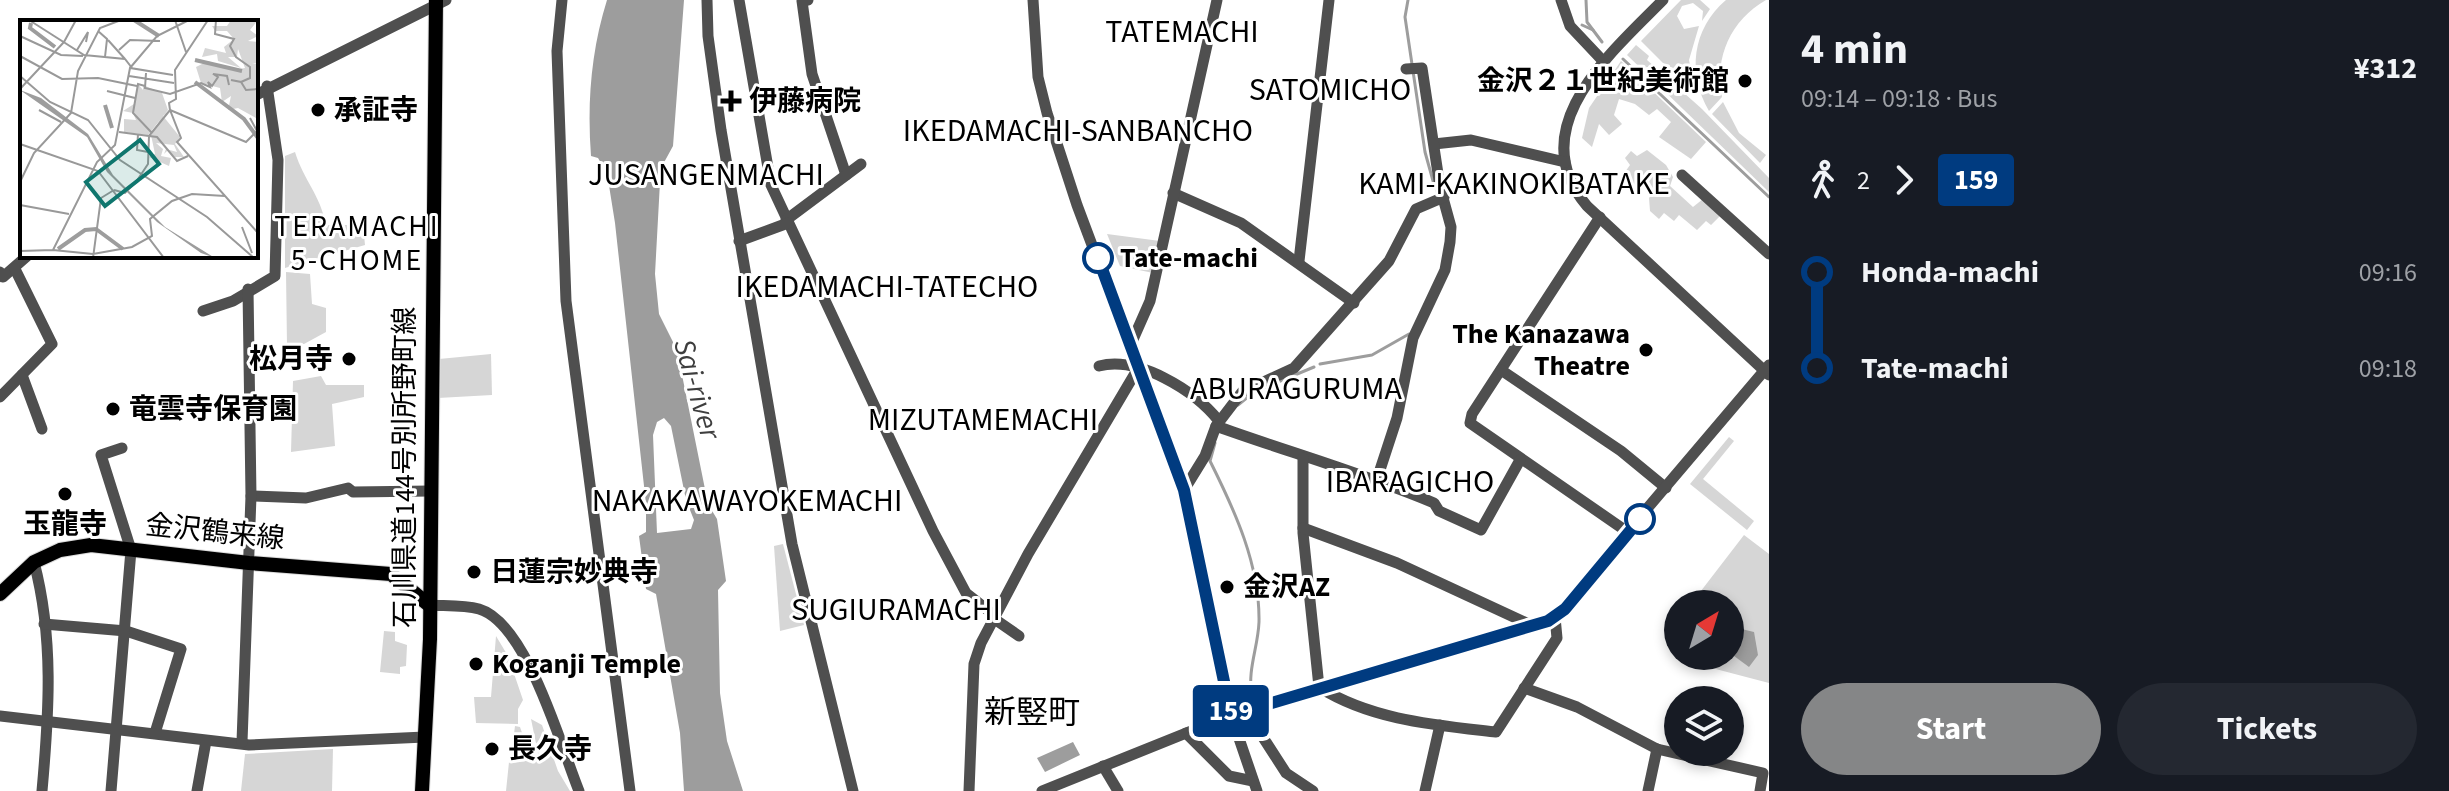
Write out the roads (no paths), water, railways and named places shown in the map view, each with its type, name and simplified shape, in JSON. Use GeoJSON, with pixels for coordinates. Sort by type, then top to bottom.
{"type":"FeatureCollection","features":[{"type":"Feature","properties":{"kind":"main road","name":"石川県道144号別所野町線"},"geometry":{"type":"LineString","coordinates":[[422,791],[429,605],[440,2]]}},
{"type":"Feature","properties":{"kind":"main road","name":"金沢鶴来線"},"geometry":{"type":"LineString","coordinates":[[0,594],[34,562],[60,550],[91,545],[249,563],[391,574],[429,605]]}},
{"type":"Feature","properties":{"kind":"street"},"geometry":{"type":"LineString","coordinates":[[562,0],[557,51],[566,301],[630,791]]}},
{"type":"Feature","properties":{"kind":"street"},"geometry":{"type":"LineString","coordinates":[[707,0],[708,36],[739,241],[792,544],[853,791]]}},
{"type":"Feature","properties":{"kind":"street"},"geometry":{"type":"LineString","coordinates":[[739,0],[771,185],[787,222],[933,531],[966,593],[1019,636]]}},
{"type":"Feature","properties":{"kind":"street"},"geometry":{"type":"LineString","coordinates":[[808,0],[802,1],[812,74],[846,175]]}},
{"type":"Feature","properties":{"kind":"street"},"geometry":{"type":"LineString","coordinates":[[1033,0],[1038,77],[1047,113],[1077,205],[1140,365],[1184,490],[1231,715],[1255,786]]}},
{"type":"Feature","properties":{"kind":"street"},"geometry":{"type":"LineString","coordinates":[[1131,344],[1150,301],[1217,0]]}},
{"type":"Feature","properties":{"kind":"street"},"geometry":{"type":"LineString","coordinates":[[1299,261],[1329,0]]}},
{"type":"Feature","properties":{"kind":"street"},"geometry":{"type":"LineString","coordinates":[[1561,0],[1570,26],[1603,61]]}},
{"type":"Feature","properties":{"kind":"street"},"geometry":{"type":"LineString","coordinates":[[1042,791],[1231,715],[1555,617],[1768,371],[1600,217],[1577,193],[1565,162],[1567,128],[1575,104],[1603,61],[1648,6],[1663,0]]}},
{"type":"Feature","properties":{"kind":"street"},"geometry":{"type":"LineString","coordinates":[[258,93],[267,86],[440,2]]}},
{"type":"Feature","properties":{"kind":"street"},"geometry":{"type":"LineString","coordinates":[[1377,479],[1397,418],[1413,338],[1445,270],[1451,227],[1422,68],[1406,69]]}},
{"type":"Feature","properties":{"kind":"street"},"geometry":{"type":"LineString","coordinates":[[203,311],[233,301],[248,289],[275,276],[278,160],[267,86]]}},
{"type":"Feature","properties":{"kind":"street"},"geometry":{"type":"LineString","coordinates":[[1434,144],[1471,140],[1565,162]]}},
{"type":"Feature","properties":{"kind":"street"},"geometry":{"type":"LineString","coordinates":[[739,241],[787,222],[861,164]]}},
{"type":"Feature","properties":{"kind":"street"},"geometry":{"type":"LineString","coordinates":[[1682,175],[1769,254]]}},
{"type":"Feature","properties":{"kind":"street"},"geometry":{"type":"LineString","coordinates":[[1173,193],[1241,223],[1299,261],[1354,303]]}},
{"type":"Feature","properties":{"kind":"street"},"geometry":{"type":"LineString","coordinates":[[1184,490],[1205,456],[1218,423],[1242,392],[1294,368],[1389,261],[1416,209],[1444,197]]}},
{"type":"Feature","properties":{"kind":"street"},"geometry":{"type":"LineString","coordinates":[[1600,217],[1472,414],[1470,423],[1629,533]]}},
{"type":"Feature","properties":{"kind":"street"},"geometry":{"type":"LineString","coordinates":[[0,272],[3,277],[25,258]]}},
{"type":"Feature","properties":{"kind":"street"},"geometry":{"type":"LineString","coordinates":[[0,397],[52,344],[15,269]]}},
{"type":"Feature","properties":{"kind":"street"},"geometry":{"type":"LineString","coordinates":[[242,742],[251,496],[248,289]]}},
{"type":"Feature","properties":{"kind":"street"},"geometry":{"type":"LineString","coordinates":[[1099,366],[1123,362],[1140,365],[1191,397],[1218,423],[1303,458],[1377,479],[1434,503],[1439,511],[1481,530],[1520,460]]}},
{"type":"Feature","properties":{"kind":"street"},"geometry":{"type":"LineString","coordinates":[[969,791],[974,664],[994,617],[1140,365]]}},
{"type":"Feature","properties":{"kind":"street"},"geometry":{"type":"LineString","coordinates":[[1501,370],[1621,451],[1666,488]]}},
{"type":"Feature","properties":{"kind":"street"},"geometry":{"type":"LineString","coordinates":[[22,375],[42,429]]}},
{"type":"Feature","properties":{"kind":"street"},"geometry":{"type":"LineString","coordinates":[[111,791],[131,550],[101,455],[122,448]]}},
{"type":"Feature","properties":{"kind":"street"},"geometry":{"type":"LineString","coordinates":[[1303,458],[1303,528],[1319,687]]}},
{"type":"Feature","properties":{"kind":"street"},"geometry":{"type":"LineString","coordinates":[[251,496],[306,498],[348,488],[353,492],[430,491]]}},
{"type":"Feature","properties":{"kind":"street"},"geometry":{"type":"LineString","coordinates":[[1303,528],[1396,563],[1533,626]]}},
{"type":"Feature","properties":{"kind":"street"},"geometry":{"type":"LineString","coordinates":[[34,562],[44,597],[44,624],[51,663],[42,791]]}},
{"type":"Feature","properties":{"kind":"street"},"geometry":{"type":"LineString","coordinates":[[429,605],[480,609],[501,623],[523,652],[579,791]]}},
{"type":"Feature","properties":{"kind":"street"},"geometry":{"type":"LineString","coordinates":[[1319,687],[1347,705],[1440,725],[1496,732],[1557,638],[1555,617]]}},
{"type":"Feature","properties":{"kind":"street"},"geometry":{"type":"LineString","coordinates":[[44,624],[126,631],[181,649],[155,733]]}},
{"type":"Feature","properties":{"kind":"street"},"geometry":{"type":"LineString","coordinates":[[1524,688],[1577,707],[1657,749],[1763,773],[1760,791]]}},
{"type":"Feature","properties":{"kind":"street"},"geometry":{"type":"LineString","coordinates":[[1246,711],[1286,773],[1313,791]]}},
{"type":"Feature","properties":{"kind":"street"},"geometry":{"type":"LineString","coordinates":[[0,716],[206,741],[425,737]]}},
{"type":"Feature","properties":{"kind":"street"},"geometry":{"type":"LineString","coordinates":[[1425,791],[1440,725]]}},
{"type":"Feature","properties":{"kind":"street"},"geometry":{"type":"LineString","coordinates":[[1186,733],[1229,776],[1255,786]]}},
{"type":"Feature","properties":{"kind":"street"},"geometry":{"type":"LineString","coordinates":[[197,791],[206,741]]}},
{"type":"Feature","properties":{"kind":"street"},"geometry":{"type":"LineString","coordinates":[[1648,791],[1657,749]]}},
{"type":"Feature","properties":{"kind":"street"},"geometry":{"type":"LineString","coordinates":[[1103,766],[1118,791]]}},
{"type":"Feature","properties":{"kind":"waterway"},"geometry":{"type":"LineString","coordinates":[[1408,0],[1405,17],[1425,152],[1435,188]]}},
{"type":"Feature","properties":{"kind":"waterway"},"geometry":{"type":"LineString","coordinates":[[1586,0],[1587,22],[1602,42]]}},
{"type":"Feature","properties":{"kind":"waterway"},"geometry":{"type":"LineString","coordinates":[[1582,25],[1593,30]]}},
{"type":"Feature","properties":{"kind":"waterway"},"geometry":{"type":"LineString","coordinates":[[1623,59],[1769,197]]}},
{"type":"Feature","properties":{"kind":"waterway"},"geometry":{"type":"LineString","coordinates":[[1320,364],[1372,355],[1409,334]]}},
{"type":"Feature","properties":{"kind":"waterway"},"geometry":{"type":"LineString","coordinates":[[1238,405],[1254,392],[1314,367]]}},
{"type":"Feature","properties":{"kind":"waterway"},"geometry":{"type":"LineString","coordinates":[[1215,443],[1210,461],[1237,519],[1255,580],[1259,622],[1251,677],[1252,696]]}},
{"type":"Feature","properties":{"kind":"place","name":"金沢２１世紀美術館"},"geometry":{"type":"Point","coordinates":[1745,81]}},
{"type":"Feature","properties":{"kind":"place","name":"伊藤病院"},"geometry":{"type":"Point","coordinates":[731,101]}},
{"type":"Feature","properties":{"kind":"place","name":"承証寺"},"geometry":{"type":"Point","coordinates":[318,110]}},
{"type":"Feature","properties":{"kind":"place","name":"Tate-machi"},"geometry":{"type":"Point","coordinates":[1098,258]}},
{"type":"Feature","properties":{"kind":"place","name":"The Kanazawa Theatre"},"geometry":{"type":"Point","coordinates":[1646,350]}},
{"type":"Feature","properties":{"kind":"place","name":"松月寺"},"geometry":{"type":"Point","coordinates":[349,359]}},
{"type":"Feature","properties":{"kind":"place","name":"竜雲寺保育園"},"geometry":{"type":"Point","coordinates":[113,409]}},
{"type":"Feature","properties":{"kind":"place","name":"玉龍寺"},"geometry":{"type":"Point","coordinates":[65,494]}},
{"type":"Feature","properties":{"kind":"place","name":"日蓮宗妙典寺"},"geometry":{"type":"Point","coordinates":[474,572]}},
{"type":"Feature","properties":{"kind":"place","name":"金沢AZ"},"geometry":{"type":"Point","coordinates":[1227,587]}},
{"type":"Feature","properties":{"kind":"place","name":"Koganji Temple"},"geometry":{"type":"Point","coordinates":[476,664]}},
{"type":"Feature","properties":{"kind":"place","name":"長久寺"},"geometry":{"type":"Point","coordinates":[492,749]}},
{"type":"Feature","properties":{"kind":"district","name":"TATEMACHI"},"geometry":{"type":"Point","coordinates":[1182,32]}},
{"type":"Feature","properties":{"kind":"district","name":"SATOMICHO"},"geometry":{"type":"Point","coordinates":[1330,90]}},
{"type":"Feature","properties":{"kind":"district","name":"IKEDAMACHI-SANBANCHO"},"geometry":{"type":"Point","coordinates":[1078,131]}},
{"type":"Feature","properties":{"kind":"district","name":"JUSANGENMACHI"},"geometry":{"type":"Point","coordinates":[706,175]}},
{"type":"Feature","properties":{"kind":"district","name":"KAMI-KAKINOKIBATAKE"},"geometry":{"type":"Point","coordinates":[1514,184]}},
{"type":"Feature","properties":{"kind":"district","name":"TERAMACHI 5-CHOME"},"geometry":{"type":"Point","coordinates":[357,243]}},
{"type":"Feature","properties":{"kind":"district","name":"IKEDAMACHI-TATECHO"},"geometry":{"type":"Point","coordinates":[887,287]}},
{"type":"Feature","properties":{"kind":"district","name":"ABURAGURUMA"},"geometry":{"type":"Point","coordinates":[1296,389]}},
{"type":"Feature","properties":{"kind":"district","name":"MIZUTAMEMACHI"},"geometry":{"type":"Point","coordinates":[983,420]}},
{"type":"Feature","properties":{"kind":"district","name":"IBARAGICHO"},"geometry":{"type":"Point","coordinates":[1410,482]}},
{"type":"Feature","properties":{"kind":"district","name":"NAKAKAWAYOKEMACHI"},"geometry":{"type":"Point","coordinates":[747,501]}},
{"type":"Feature","properties":{"kind":"district","name":"SUGIURAMACHI"},"geometry":{"type":"Point","coordinates":[896,610]}},
{"type":"Feature","properties":{"kind":"district","name":"新竪町"},"geometry":{"type":"Point","coordinates":[1032,713]}},
{"type":"Feature","properties":{"kind":"water label","name":"Sai-river"},"geometry":{"type":"Point","coordinates":[697,389]}}]}
